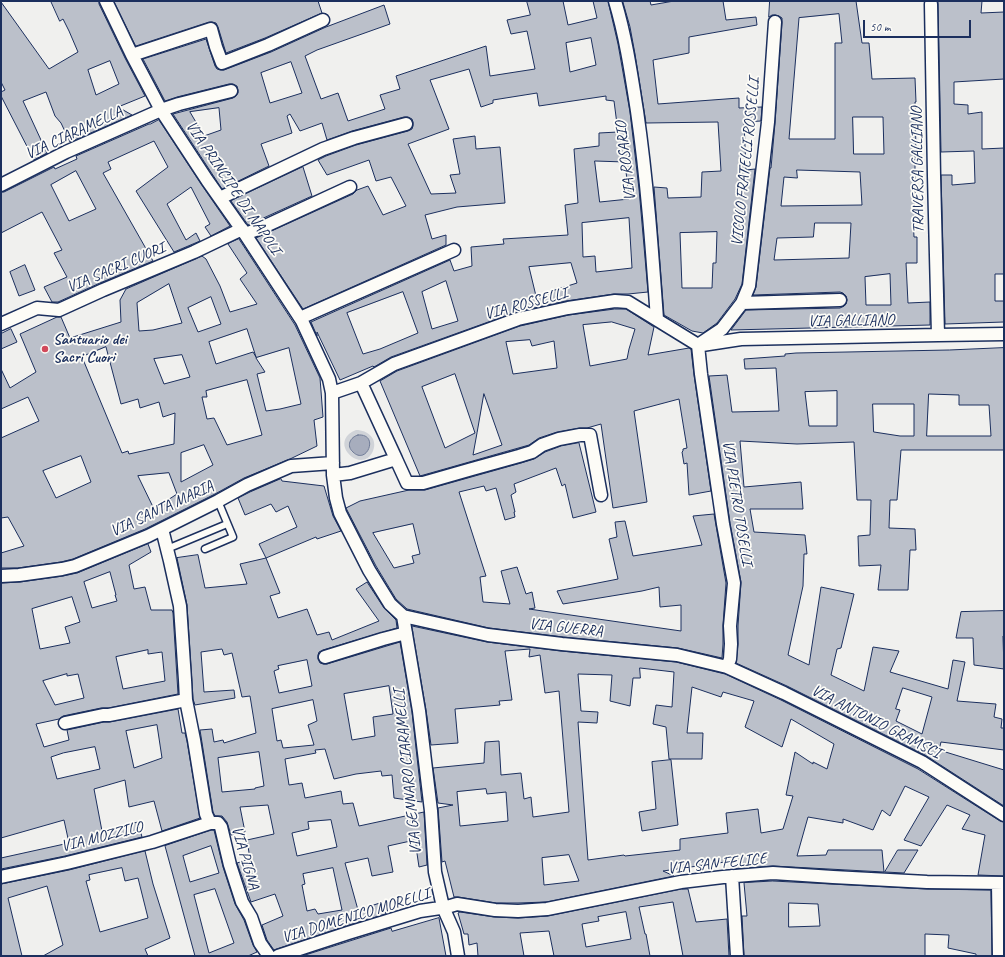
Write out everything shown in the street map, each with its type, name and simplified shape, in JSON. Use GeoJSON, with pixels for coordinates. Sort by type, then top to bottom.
{"type":"FeatureCollection","features":[{"type":"Feature","properties":{"kind":"street","name":"VIA PRINCIPE DI NAPOLI"},"geometry":{"type":"LineString","coordinates":[[106,1],[161,110],[300,318],[329,379],[332,393],[333,469]]}},
{"type":"Feature","properties":{"kind":"street","name":"VIA ROSARIO"},"geometry":{"type":"LineString","coordinates":[[615,1],[622,24],[629,57],[644,158],[657,319]]}},
{"type":"Feature","properties":{"kind":"street","name":"TRAVERSA GALLIANO"},"geometry":{"type":"LineString","coordinates":[[931,4],[938,335]]}},
{"type":"Feature","properties":{"kind":"street"},"geometry":{"type":"LineString","coordinates":[[132,55],[212,29],[216,47],[222,63],[268,45],[323,20]]}},
{"type":"Feature","properties":{"kind":"street","name":"VICOLO FRATELLI ROSSELLI"},"geometry":{"type":"LineString","coordinates":[[698,345],[722,329],[742,303],[749,286],[768,122],[774,22]]}},
{"type":"Feature","properties":{"kind":"street","name":"VIA CIARAMELLA"},"geometry":{"type":"LineString","coordinates":[[1,185],[66,152],[161,110],[231,91]]}},
{"type":"Feature","properties":{"kind":"street"},"geometry":{"type":"LineString","coordinates":[[220,198],[323,150],[354,138],[406,124]]}},
{"type":"Feature","properties":{"kind":"street","name":"VIA SACRI CUORI"},"geometry":{"type":"LineString","coordinates":[[1,324],[37,308],[59,310],[243,231],[261,228],[350,187]]}},
{"type":"Feature","properties":{"kind":"street"},"geometry":{"type":"LineString","coordinates":[[300,318],[454,250]]}},
{"type":"Feature","properties":{"kind":"street","name":"VIA ROSSELLI"},"geometry":{"type":"LineString","coordinates":[[332,393],[361,383],[394,364],[518,319],[615,300],[628,302],[698,345]]}},
{"type":"Feature","properties":{"kind":"street"},"geometry":{"type":"LineString","coordinates":[[742,303],[840,300]]}},
{"type":"Feature","properties":{"kind":"street","name":"VIA GALLIANO"},"geometry":{"type":"LineString","coordinates":[[698,345],[741,340],[1004,334]]}},
{"type":"Feature","properties":{"kind":"street","name":"VIA PIETRO TOSELLI"},"geometry":{"type":"LineString","coordinates":[[698,345],[723,524],[734,583],[730,626],[730,658],[727,667]]}},
{"type":"Feature","properties":{"kind":"street"},"geometry":{"type":"LineString","coordinates":[[361,383],[407,484],[423,483],[519,456],[532,452],[542,445],[559,439],[580,435],[590,435],[601,494]]}},
{"type":"Feature","properties":{"kind":"street","name":"VIA SANTA MARIA"},"geometry":{"type":"LineString","coordinates":[[1,576],[19,575],[76,566],[162,529],[247,485],[291,466],[333,469],[350,473],[396,458]]}},
{"type":"Feature","properties":{"kind":"street"},"geometry":{"type":"LineString","coordinates":[[333,469],[336,498],[340,513],[369,570],[390,604],[403,616]]}},
{"type":"Feature","properties":{"kind":"street","name":"VIA PIGNA"},"geometry":{"type":"LineString","coordinates":[[162,529],[180,606],[186,700],[206,814],[210,823],[218,822],[221,827],[230,865],[242,902],[251,917],[260,943],[269,956]]}},
{"type":"Feature","properties":{"kind":"street","name":"VIA GUERRA"},"geometry":{"type":"LineString","coordinates":[[403,616],[488,636],[677,655],[727,667]]}},
{"type":"Feature","properties":{"kind":"street","name":"VIA GENNARO CIARAMELLI"},"geometry":{"type":"LineString","coordinates":[[403,616],[420,718],[431,811],[435,872],[443,907],[454,932],[458,956]]}},
{"type":"Feature","properties":{"kind":"street"},"geometry":{"type":"LineString","coordinates":[[325,657],[406,633]]}},
{"type":"Feature","properties":{"kind":"street","name":"VIA ANTONIO GRAMSCI"},"geometry":{"type":"LineString","coordinates":[[727,667],[784,693],[922,762],[1004,815]]}},
{"type":"Feature","properties":{"kind":"street"},"geometry":{"type":"LineString","coordinates":[[64,723],[186,700]]}},
{"type":"Feature","properties":{"kind":"street","name":"VIA MOZZILO"},"geometry":{"type":"LineString","coordinates":[[1,877],[67,863],[152,842],[210,823]]}},
{"type":"Feature","properties":{"kind":"street","name":"VIA SAN FELICE"},"geometry":{"type":"LineString","coordinates":[[443,907],[457,904],[495,910],[518,911],[547,909],[681,882],[773,873],[927,882],[1001,883],[999,956]]}},
{"type":"Feature","properties":{"kind":"street"},"geometry":{"type":"LineString","coordinates":[[732,876],[737,956]]}},
{"type":"Feature","properties":{"kind":"street","name":"VIA DOMENICO MORELLI"},"geometry":{"type":"LineString","coordinates":[[278,956],[413,913],[443,907]]}},
{"type":"Feature","properties":{"kind":"lane"},"geometry":{"type":"LineString","coordinates":[[205,549],[233,537],[218,501]]}},
{"type":"Feature","properties":{"kind":"lane"},"geometry":{"type":"LineString","coordinates":[[167,549],[227,524]]}},
{"type":"Feature","properties":{"kind":"shaded area"},"geometry":{"type":"Polygon","coordinates":[[[356,430],[360,430],[371,436],[374,447],[368,458],[361,460],[355,459],[349,454],[345,449],[344,442],[348,435],[356,430]],[[364,435],[350,447],[352,452],[370,446],[369,440],[364,435]]]}},
{"type":"Feature","properties":{"kind":"water"},"geometry":{"type":"Polygon","coordinates":[[[358,435],[365,436],[370,443],[367,452],[363,455],[358,455],[353,452],[349,445],[351,440],[358,435]]]}},
{"type":"Feature","properties":{"kind":"building"},"geometry":{"type":"Polygon","coordinates":[[[51,1],[99,1],[99,4],[125,58],[145,96],[118,107],[132,115],[70,142],[61,123],[55,116],[46,92],[23,101],[47,153],[34,160],[1,96],[1,92],[5,90],[1,82],[1,2],[49,69],[78,52],[63,19],[60,21],[51,1]],[[110,61],[88,70],[96,95],[119,84],[110,61]]]}},
{"type":"Feature","properties":{"kind":"building"},"geometry":{"type":"Polygon","coordinates":[[[114,1],[318,1],[322,13],[226,53],[218,27],[216,23],[212,22],[136,46],[114,1]]]}},
{"type":"Feature","properties":{"kind":"building"},"geometry":{"type":"Polygon","coordinates":[[[527,1],[563,1],[568,25],[597,18],[593,1],[608,1],[618,44],[630,112],[639,189],[648,292],[614,294],[566,301],[516,312],[391,357],[374,367],[373,366],[340,380],[311,322],[450,260],[454,271],[472,266],[471,247],[504,244],[503,239],[568,235],[565,205],[578,203],[574,149],[599,146],[599,133],[618,132],[614,101],[606,100],[606,96],[539,106],[537,93],[493,100],[493,103],[481,107],[469,69],[430,80],[449,129],[408,144],[431,194],[456,193],[450,175],[460,174],[453,139],[475,136],[476,149],[500,147],[505,203],[457,207],[425,215],[432,239],[446,235],[446,245],[303,309],[256,238],[368,186],[383,215],[406,206],[391,177],[376,181],[369,160],[327,175],[318,160],[356,145],[408,131],[412,129],[413,126],[412,119],[404,117],[352,131],[327,140],[322,123],[300,131],[290,114],[287,116],[292,133],[261,144],[269,166],[222,189],[173,114],[233,98],[238,93],[237,86],[229,84],[165,101],[143,59],[206,39],[215,66],[217,69],[224,70],[271,52],[326,27],[384,5],[390,24],[317,50],[305,56],[321,99],[338,93],[348,121],[385,109],[380,95],[400,89],[396,76],[486,46],[490,76],[535,69],[527,31],[511,34],[507,20],[530,15],[527,1]],[[591,38],[566,43],[570,72],[596,65],[591,38]],[[291,62],[261,73],[270,103],[302,93],[291,62]],[[219,108],[190,112],[204,136],[221,130],[219,108]],[[595,161],[600,202],[629,199],[625,162],[595,161]],[[629,218],[582,223],[583,257],[595,256],[596,272],[632,268],[629,218]],[[571,263],[529,267],[536,296],[577,283],[571,263]],[[446,281],[422,292],[432,329],[458,321],[446,281]],[[403,292],[347,313],[363,354],[380,349],[418,333],[403,292]]]}},
{"type":"Feature","properties":{"kind":"building"},"geometry":{"type":"Polygon","coordinates":[[[623,1],[650,1],[651,5],[674,1],[723,1],[726,20],[756,17],[757,25],[689,37],[689,53],[653,60],[658,104],[739,98],[739,108],[762,107],[761,121],[744,122],[746,170],[755,169],[742,284],[735,299],[717,323],[703,333],[692,331],[664,315],[654,187],[667,188],[668,198],[701,197],[702,172],[721,171],[718,122],[646,123],[630,27],[623,1]],[[717,232],[680,233],[682,288],[712,288],[713,263],[716,263],[717,232]]]}},
{"type":"Feature","properties":{"kind":"building"},"geometry":{"type":"Polygon","coordinates":[[[770,1],[856,1],[862,43],[869,43],[872,79],[915,78],[915,204],[917,204],[918,215],[913,216],[914,237],[917,237],[917,263],[906,263],[908,303],[930,302],[930,325],[731,330],[746,310],[840,308],[846,304],[847,300],[846,296],[840,292],[753,295],[756,287],[771,168],[782,23],[782,18],[779,16],[772,15],[769,17],[770,1]],[[839,14],[799,18],[789,139],[835,139],[835,43],[842,43],[839,14]],[[853,117],[854,154],[884,154],[883,117],[853,117]],[[797,170],[797,178],[784,177],[781,206],[862,205],[860,172],[797,170]],[[815,223],[813,237],[777,238],[774,260],[849,258],[851,223],[815,223]],[[890,274],[865,277],[866,305],[891,305],[890,274]]]}},
{"type":"Feature","properties":{"kind":"building"},"geometry":{"type":"Polygon","coordinates":[[[938,1],[982,1],[981,13],[1004,12],[1004,79],[954,82],[954,104],[968,105],[968,114],[982,112],[982,149],[1004,148],[1004,274],[995,274],[995,301],[1004,301],[1004,322],[945,324],[941,175],[952,175],[952,185],[975,183],[974,151],[941,152],[938,1]]]}},
{"type":"Feature","properties":{"kind":"building"},"geometry":{"type":"Polygon","coordinates":[[[159,120],[230,226],[211,236],[205,227],[210,224],[191,187],[167,204],[186,240],[196,233],[200,241],[174,252],[136,191],[168,167],[154,141],[108,162],[111,169],[103,173],[153,261],[58,302],[52,302],[44,287],[67,277],[54,253],[62,250],[42,212],[1,233],[1,192],[4,192],[54,167],[55,169],[77,159],[76,156],[159,120]],[[76,171],[51,185],[69,221],[96,209],[76,171]]]}},
{"type":"Feature","properties":{"kind":"building"},"geometry":{"type":"Polygon","coordinates":[[[303,167],[312,196],[248,225],[231,201],[303,167]]]}},
{"type":"Feature","properties":{"kind":"building"},"geometry":{"type":"Polygon","coordinates":[[[239,239],[295,325],[320,378],[323,417],[314,420],[317,446],[244,478],[145,529],[73,559],[18,568],[1,568],[1,553],[24,546],[8,517],[1,518],[1,438],[39,421],[28,397],[1,409],[1,369],[10,388],[36,372],[20,334],[57,317],[61,317],[70,338],[121,322],[120,300],[126,289],[202,256],[206,259],[220,286],[230,312],[257,304],[240,279],[247,273],[228,244],[239,239]],[[169,284],[137,303],[139,331],[153,330],[182,323],[169,284]],[[211,297],[188,308],[198,332],[221,324],[211,297]],[[247,329],[209,342],[216,364],[253,352],[256,357],[247,329]],[[106,347],[82,357],[122,453],[128,451],[129,454],[174,444],[175,413],[163,417],[159,402],[140,408],[138,399],[121,404],[106,347]],[[289,348],[256,358],[265,372],[257,374],[266,411],[301,404],[289,348]],[[182,355],[154,359],[164,384],[190,377],[182,355]],[[247,380],[206,391],[207,397],[202,397],[207,419],[214,418],[227,445],[262,435],[247,380]],[[204,445],[181,453],[181,482],[213,465],[204,445]],[[81,456],[43,471],[56,498],[91,482],[81,456]],[[169,473],[138,476],[154,509],[177,494],[169,473]]]}},
{"type":"Feature","properties":{"kind":"building"},"geometry":{"type":"Polygon","coordinates":[[[25,265],[35,290],[19,296],[10,272],[25,265]]]}},
{"type":"Feature","properties":{"kind":"building"},"geometry":{"type":"Polygon","coordinates":[[[626,309],[654,327],[648,355],[689,348],[691,349],[711,491],[689,495],[687,463],[684,464],[682,452],[683,449],[687,448],[679,399],[634,411],[647,502],[613,508],[601,424],[587,428],[557,432],[539,438],[529,445],[420,476],[380,381],[397,371],[520,326],[569,315],[626,309]],[[612,322],[583,325],[590,366],[627,359],[635,329],[612,322]],[[530,340],[506,342],[513,374],[557,368],[554,341],[532,346],[530,340]],[[455,374],[422,387],[445,448],[475,433],[455,374]],[[484,394],[473,455],[502,445],[484,394]]]}},
{"type":"Feature","properties":{"kind":"building"},"geometry":{"type":"Polygon","coordinates":[[[11,329],[17,342],[1,349],[1,334],[11,329]]]}},
{"type":"Feature","properties":{"kind":"building"},"geometry":{"type":"Polygon","coordinates":[[[1004,348],[1004,450],[901,450],[897,500],[890,500],[889,528],[915,529],[916,550],[910,550],[908,590],[878,590],[881,565],[859,566],[858,536],[870,535],[871,500],[857,500],[854,442],[797,444],[740,441],[744,487],[801,482],[803,509],[750,509],[754,532],[805,535],[807,554],[804,554],[803,586],[788,655],[809,665],[821,587],[854,594],[841,648],[837,649],[831,675],[864,691],[873,647],[899,651],[890,672],[948,689],[953,660],[965,662],[957,701],[996,704],[994,717],[1002,719],[1001,728],[1004,728],[1004,750],[941,742],[939,750],[1004,770],[1004,806],[925,755],[787,686],[736,663],[741,582],[730,523],[709,376],[727,375],[732,412],[779,411],[776,368],[745,369],[744,359],[785,356],[785,354],[796,353],[1004,348]],[[837,391],[805,392],[809,426],[837,426],[837,391]],[[929,394],[927,436],[991,436],[989,405],[959,405],[959,395],[929,394]],[[873,404],[874,432],[900,436],[914,436],[914,404],[873,404]],[[903,688],[896,709],[900,710],[896,721],[922,734],[932,697],[903,688]]]}},
{"type":"Feature","properties":{"kind":"building"},"geometry":{"type":"Polygon","coordinates":[[[579,443],[596,512],[573,518],[565,484],[562,486],[556,468],[514,484],[516,492],[511,495],[515,517],[505,520],[496,488],[486,491],[484,486],[459,492],[486,576],[480,577],[483,602],[510,604],[501,571],[517,567],[526,594],[532,592],[535,608],[529,609],[681,631],[681,605],[660,607],[659,587],[563,604],[557,591],[618,579],[609,539],[617,537],[615,522],[625,521],[633,556],[702,545],[693,516],[714,514],[726,583],[722,658],[678,648],[489,628],[407,609],[396,599],[376,566],[346,508],[360,501],[409,490],[425,490],[521,463],[534,459],[545,452],[561,446],[579,443]],[[413,524],[373,533],[394,568],[414,563],[412,556],[420,554],[413,524]]]}},
{"type":"Feature","properties":{"kind":"building"},"geometry":{"type":"Polygon","coordinates":[[[281,479],[282,481],[324,486],[333,516],[341,531],[317,539],[316,537],[266,558],[259,544],[297,527],[288,506],[276,512],[271,504],[245,515],[238,498],[281,479]]]}},
{"type":"Feature","properties":{"kind":"building"},"geometry":{"type":"Polygon","coordinates":[[[148,544],[151,552],[129,565],[134,589],[145,587],[151,610],[172,610],[178,694],[63,716],[59,719],[36,724],[44,747],[69,740],[67,730],[178,709],[182,733],[185,733],[187,741],[200,818],[162,831],[154,801],[129,807],[125,780],[94,789],[102,831],[138,822],[142,837],[65,856],[1,869],[1,858],[69,843],[64,820],[1,838],[1,583],[20,582],[77,573],[148,544]],[[110,572],[84,582],[92,608],[117,601],[110,572]],[[72,597],[32,609],[40,649],[70,643],[65,627],[80,622],[72,597]],[[148,650],[116,657],[123,689],[165,681],[162,652],[148,654],[148,650]],[[67,674],[43,681],[55,705],[84,698],[78,674],[67,676],[67,674]],[[157,725],[126,731],[134,768],[162,758],[157,725]],[[95,747],[63,753],[51,757],[57,779],[100,769],[95,747]]]}},
{"type":"Feature","properties":{"kind":"building"},"geometry":{"type":"Polygon","coordinates":[[[198,555],[205,588],[247,584],[240,564],[266,558],[280,593],[270,596],[278,618],[307,609],[317,635],[329,632],[332,640],[379,621],[356,589],[367,582],[384,608],[396,620],[397,628],[323,650],[319,652],[318,659],[320,663],[327,664],[400,642],[412,712],[422,802],[394,798],[392,775],[382,776],[381,771],[356,774],[334,779],[325,749],[315,750],[316,753],[285,759],[289,785],[302,783],[305,798],[341,791],[343,804],[353,803],[359,826],[424,812],[427,865],[419,867],[415,840],[388,846],[393,872],[372,876],[368,858],[345,863],[358,910],[383,902],[386,914],[274,950],[267,940],[262,925],[283,916],[275,894],[251,902],[237,863],[250,859],[247,840],[274,834],[268,805],[240,807],[245,832],[231,835],[227,822],[222,816],[215,816],[213,812],[200,730],[212,729],[214,742],[223,740],[224,743],[256,733],[250,696],[242,697],[232,653],[224,655],[222,649],[201,652],[204,692],[234,690],[235,698],[195,705],[193,699],[187,605],[177,558],[198,555]],[[307,660],[278,666],[279,669],[274,671],[279,693],[312,686],[307,660]],[[389,686],[344,694],[352,740],[375,736],[373,717],[393,714],[389,686]],[[313,700],[272,709],[277,741],[281,740],[283,748],[314,745],[308,725],[317,721],[313,700]],[[259,752],[218,758],[222,792],[255,789],[264,786],[259,752]],[[331,820],[308,822],[309,829],[292,833],[297,856],[337,847],[331,820]],[[333,868],[303,874],[305,884],[302,885],[307,911],[315,909],[318,914],[342,910],[333,868]]]}},
{"type":"Feature","properties":{"kind":"building"},"geometry":{"type":"Polygon","coordinates":[[[1004,611],[1004,669],[974,665],[973,638],[956,638],[961,612],[1004,611]]]}},
{"type":"Feature","properties":{"kind":"building"},"geometry":{"type":"Polygon","coordinates":[[[412,626],[487,642],[676,662],[725,674],[781,700],[918,769],[1000,821],[1004,822],[1004,876],[978,875],[985,835],[962,829],[970,815],[947,805],[921,846],[904,840],[929,797],[905,786],[890,816],[882,810],[873,830],[843,819],[843,823],[808,817],[797,856],[826,855],[828,850],[882,850],[884,872],[773,866],[733,869],[732,861],[663,871],[674,876],[546,902],[496,903],[454,897],[445,861],[442,862],[438,808],[453,805],[438,803],[433,768],[484,763],[485,742],[499,741],[501,775],[521,773],[524,799],[531,797],[533,817],[569,812],[559,691],[545,693],[540,655],[529,657],[530,649],[505,651],[512,700],[499,701],[500,705],[455,709],[458,743],[431,745],[412,626]],[[640,668],[640,678],[633,678],[630,706],[610,701],[612,675],[578,674],[581,711],[598,712],[597,723],[578,722],[588,860],[680,850],[680,839],[728,833],[726,813],[758,809],[761,833],[783,829],[793,796],[786,795],[795,752],[813,764],[813,762],[827,769],[834,744],[791,719],[782,747],[745,727],[754,701],[723,692],[721,697],[692,687],[687,733],[703,733],[702,759],[669,759],[666,727],[653,724],[656,705],[672,707],[674,672],[640,668]],[[486,789],[457,792],[460,826],[508,821],[506,792],[487,794],[486,789]],[[569,855],[542,858],[544,885],[579,881],[569,855]]]}},
{"type":"Feature","properties":{"kind":"building"},"geometry":{"type":"Polygon","coordinates":[[[671,760],[678,825],[642,831],[639,812],[656,809],[652,762],[671,760]]]}},
{"type":"Feature","properties":{"kind":"building"},"geometry":{"type":"Polygon","coordinates":[[[214,830],[223,867],[235,904],[244,920],[257,952],[248,956],[195,956],[165,846],[214,830]],[[211,846],[183,856],[190,882],[219,873],[211,846]],[[215,889],[194,895],[209,953],[234,943],[215,889]]]}},
{"type":"Feature","properties":{"kind":"building"},"geometry":{"type":"Polygon","coordinates":[[[898,850],[918,850],[904,873],[885,872],[898,850]]]}},
{"type":"Feature","properties":{"kind":"building"},"geometry":{"type":"Polygon","coordinates":[[[145,851],[153,884],[170,938],[145,949],[148,956],[43,956],[63,945],[47,886],[8,898],[22,956],[1,956],[1,884],[69,870],[145,851]],[[122,868],[89,875],[90,880],[86,881],[100,932],[148,918],[138,878],[125,881],[122,868]]]}},
{"type":"Feature","properties":{"kind":"building"},"geometry":{"type":"Polygon","coordinates":[[[773,881],[927,889],[991,890],[992,956],[976,956],[976,954],[948,948],[949,935],[925,934],[925,956],[744,956],[742,916],[747,916],[744,883],[773,881]],[[789,903],[789,927],[820,926],[818,904],[789,903]]]}},
{"type":"Feature","properties":{"kind":"building"},"geometry":{"type":"Polygon","coordinates":[[[688,889],[696,922],[727,919],[729,956],[683,956],[673,902],[639,907],[650,956],[554,956],[549,931],[520,933],[524,956],[478,956],[477,943],[469,945],[468,934],[464,934],[458,913],[518,918],[548,916],[688,889]],[[626,912],[598,917],[599,921],[582,924],[586,947],[631,939],[626,912]]]}},
{"type":"Feature","properties":{"kind":"building"},"geometry":{"type":"Polygon","coordinates":[[[439,918],[446,956],[302,956],[391,928],[392,931],[439,918]]]}},
{"type":"Feature","properties":{"kind":"place","name":"Santuario dei Sacri Cuori"},"geometry":{"type":"Point","coordinates":[45,349]}}]}
